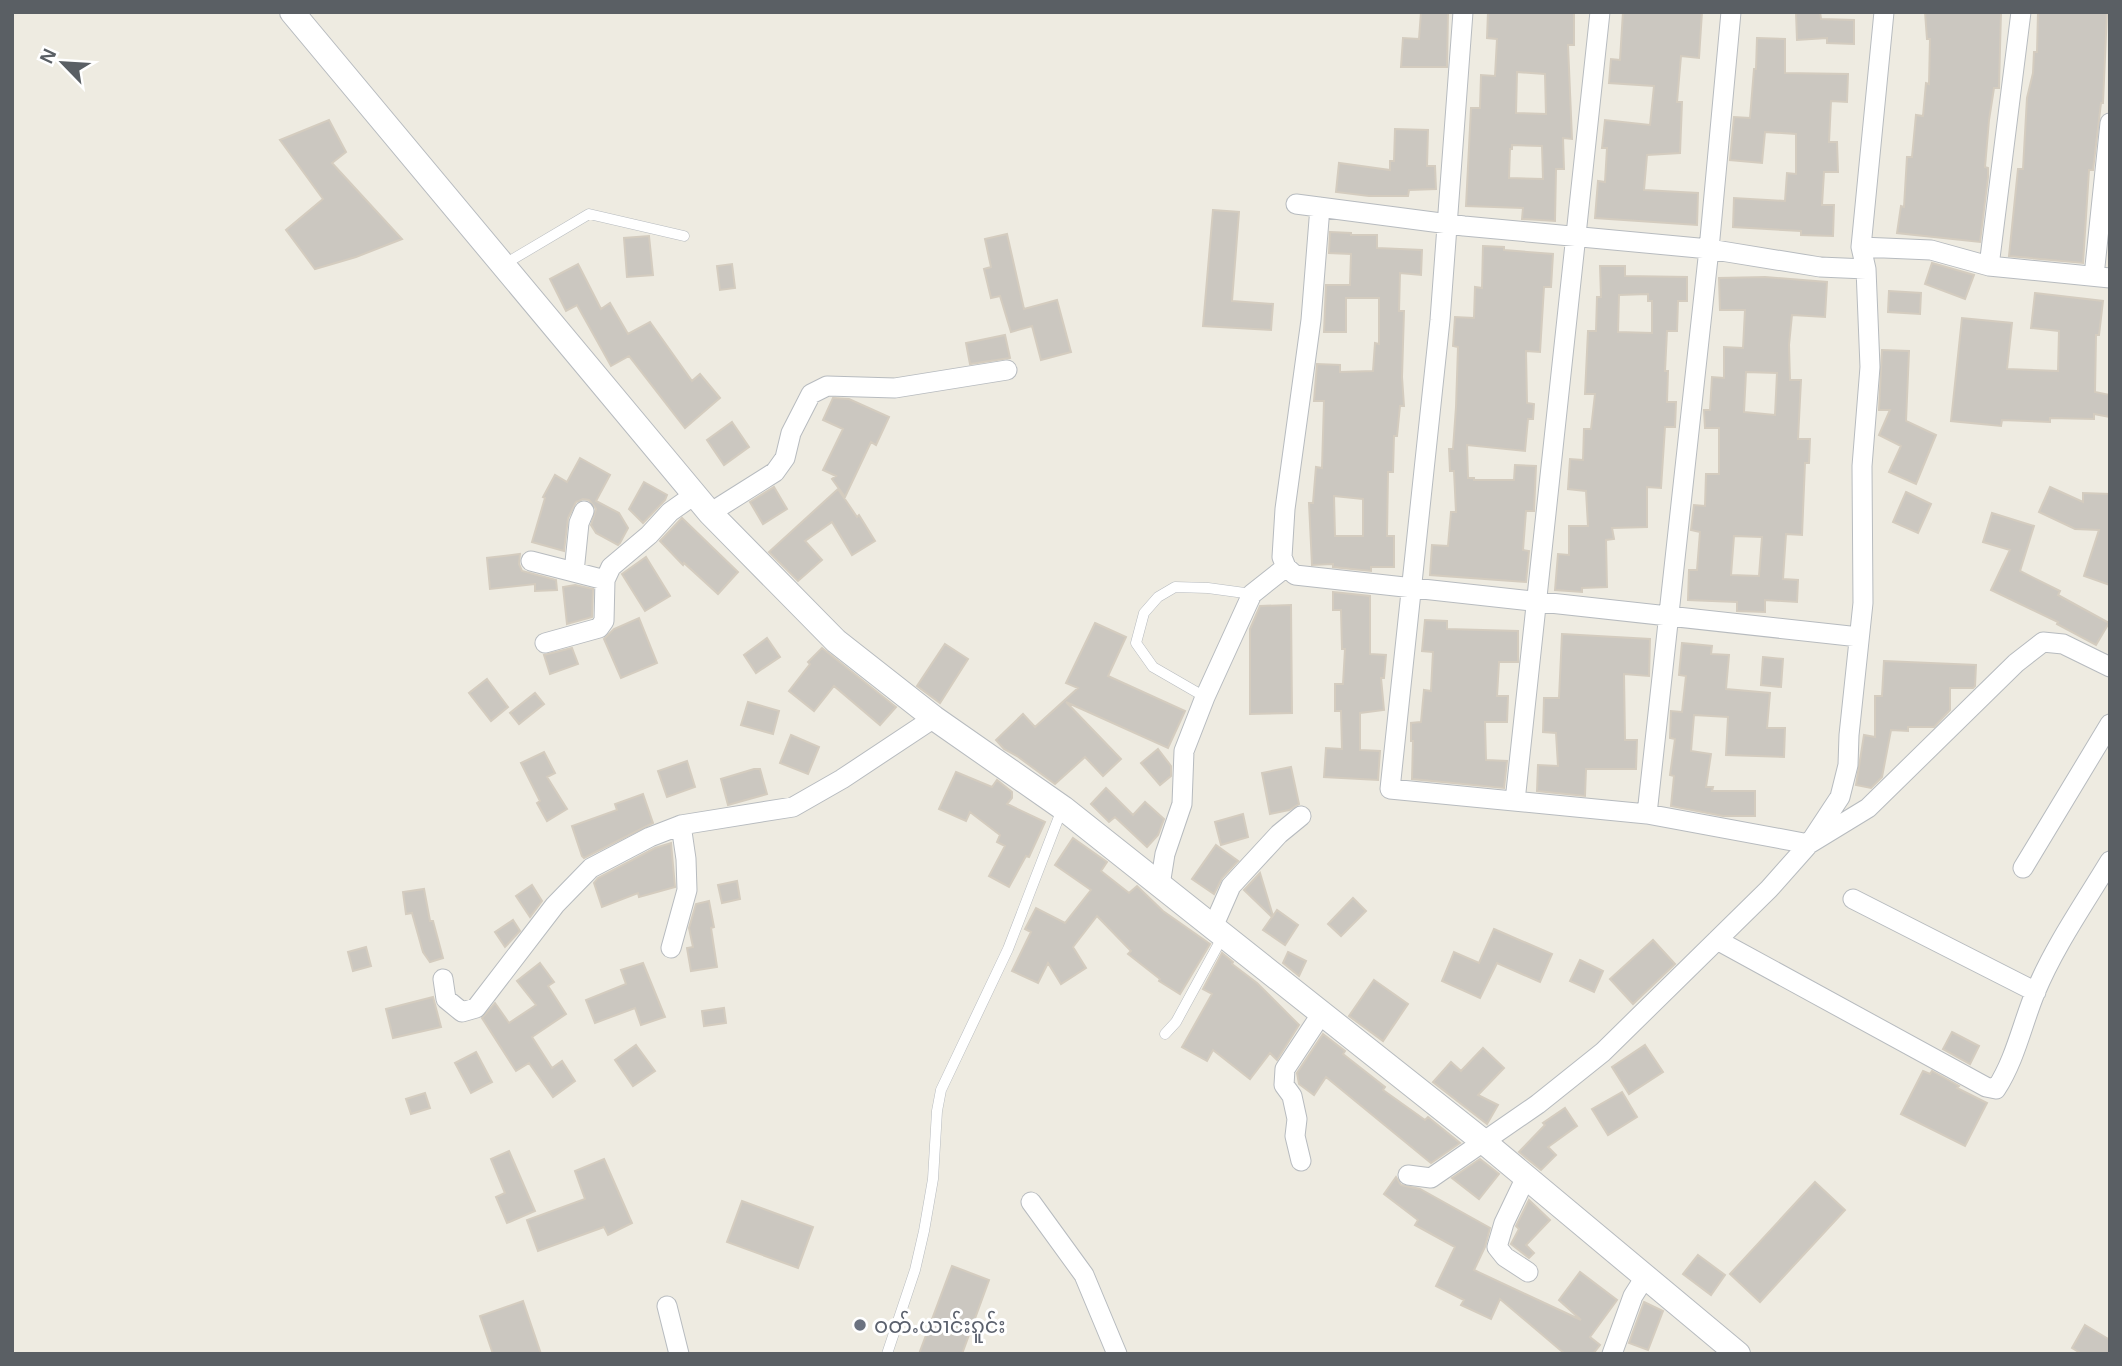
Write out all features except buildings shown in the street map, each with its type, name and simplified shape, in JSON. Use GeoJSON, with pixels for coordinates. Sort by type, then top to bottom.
{"type":"FeatureCollection","features":[{"type":"Feature","properties":{"kind":"street"},"geometry":{"type":"LineString","coordinates":[[292,12],[702,504],[836,641],[934,718],[1063,808],[1484,1142],[1738,1354]]}},
{"type":"Feature","properties":{"kind":"street"},"geometry":{"type":"LineString","coordinates":[[1463,12],[1440,320],[1390,789],[1647,814],[1809,844],[1868,808],[2016,663],[2043,642],[2063,643],[2110,667]]}},
{"type":"Feature","properties":{"kind":"street"},"geometry":{"type":"LineString","coordinates":[[1515,802],[1600,12]]}},
{"type":"Feature","properties":{"kind":"street"},"geometry":{"type":"LineString","coordinates":[[1647,814],[1709,249],[1731,12]]}},
{"type":"Feature","properties":{"kind":"street"},"geometry":{"type":"LineString","coordinates":[[1408,1175],[1431,1178],[1538,1104],[1603,1052],[1769,889],[1809,844],[1840,797],[1848,765],[1863,603],[1862,466],[1870,367],[1866,269],[1861,247],[1884,12]]}},
{"type":"Feature","properties":{"kind":"street"},"geometry":{"type":"LineString","coordinates":[[1989,266],[2021,12]]}},
{"type":"Feature","properties":{"kind":"street"},"geometry":{"type":"LineString","coordinates":[[1861,247],[1931,250],[1989,266],[2102,277],[2110,123]]}},
{"type":"Feature","properties":{"kind":"street"},"geometry":{"type":"LineString","coordinates":[[1296,205],[1448,224],[1709,249],[1820,267],[1866,269]]}},
{"type":"Feature","properties":{"kind":"street"},"geometry":{"type":"LineString","coordinates":[[1320,208],[1311,320],[1285,509],[1282,557],[1286,567],[1295,575],[1669,614],[1859,637]]}},
{"type":"Feature","properties":{"kind":"street"},"geometry":{"type":"LineString","coordinates":[[545,643],[599,628],[604,621],[605,580],[611,567],[649,535],[670,512],[702,504],[775,472],[785,458],[791,433],[811,394],[827,386],[895,388],[1007,370]]}},
{"type":"Feature","properties":{"kind":"street"},"geometry":{"type":"LineString","coordinates":[[574,572],[579,523],[584,511]]}},
{"type":"Feature","properties":{"kind":"street"},"geometry":{"type":"LineString","coordinates":[[531,561],[605,580]]}},
{"type":"Feature","properties":{"kind":"street"},"geometry":{"type":"LineString","coordinates":[[1160,885],[1165,854],[1182,804],[1184,751],[1205,697],[1252,594],[1286,567]]}},
{"type":"Feature","properties":{"kind":"street"},"geometry":{"type":"LineString","coordinates":[[443,979],[446,999],[462,1012],[477,1008],[555,905],[591,868],[650,837],[681,825],[793,807],[842,779],[934,718]]}},
{"type":"Feature","properties":{"kind":"street"},"geometry":{"type":"LineString","coordinates":[[2023,868],[2110,724]]}},
{"type":"Feature","properties":{"kind":"street"},"geometry":{"type":"LineString","coordinates":[[1218,931],[1231,886],[1279,834],[1301,816]]}},
{"type":"Feature","properties":{"kind":"street"},"geometry":{"type":"LineString","coordinates":[[671,948],[687,890],[681,825]]}},
{"type":"Feature","properties":{"kind":"street"},"geometry":{"type":"LineString","coordinates":[[1717,940],[1986,1087],[1996,1089],[2006,1074],[2036,992],[2063,937],[2110,861]]}},
{"type":"Feature","properties":{"kind":"street"},"geometry":{"type":"LineString","coordinates":[[1853,899],[2036,992]]}},
{"type":"Feature","properties":{"kind":"street"},"geometry":{"type":"LineString","coordinates":[[1301,1161],[1295,1136],[1297,1119],[1292,1096],[1284,1085],[1285,1069],[1322,1013]]}},
{"type":"Feature","properties":{"kind":"street"},"geometry":{"type":"LineString","coordinates":[[1526,1177],[1504,1223],[1497,1247],[1504,1257],[1528,1272]]}},
{"type":"Feature","properties":{"kind":"street"},"geometry":{"type":"LineString","coordinates":[[1031,1202],[1084,1275],[1117,1354]]}},
{"type":"Feature","properties":{"kind":"street"},"geometry":{"type":"LineString","coordinates":[[1612,1354],[1633,1296],[1645,1277]]}},
{"type":"Feature","properties":{"kind":"street"},"geometry":{"type":"LineString","coordinates":[[667,1306],[679,1354]]}},
{"type":"Feature","properties":{"kind":"lane"},"geometry":{"type":"LineString","coordinates":[[503,265],[589,214],[684,236]]}},
{"type":"Feature","properties":{"kind":"lane"},"geometry":{"type":"LineString","coordinates":[[1205,697],[1153,667],[1136,643],[1144,613],[1158,597],[1175,587],[1252,594]]}},
{"type":"Feature","properties":{"kind":"lane"},"geometry":{"type":"LineString","coordinates":[[887,1354],[921,1244],[933,1179],[937,1111],[942,1090],[1008,949],[1063,808]]}},
{"type":"Feature","properties":{"kind":"lane"},"geometry":{"type":"LineString","coordinates":[[1165,1034],[1176,1022],[1218,931]]}},
{"type":"Feature","properties":{"kind":"place","name":"ဝတ်ႉယၢင်းၵူင်း"},"geometry":{"type":"Point","coordinates":[860,1325]}}]}
